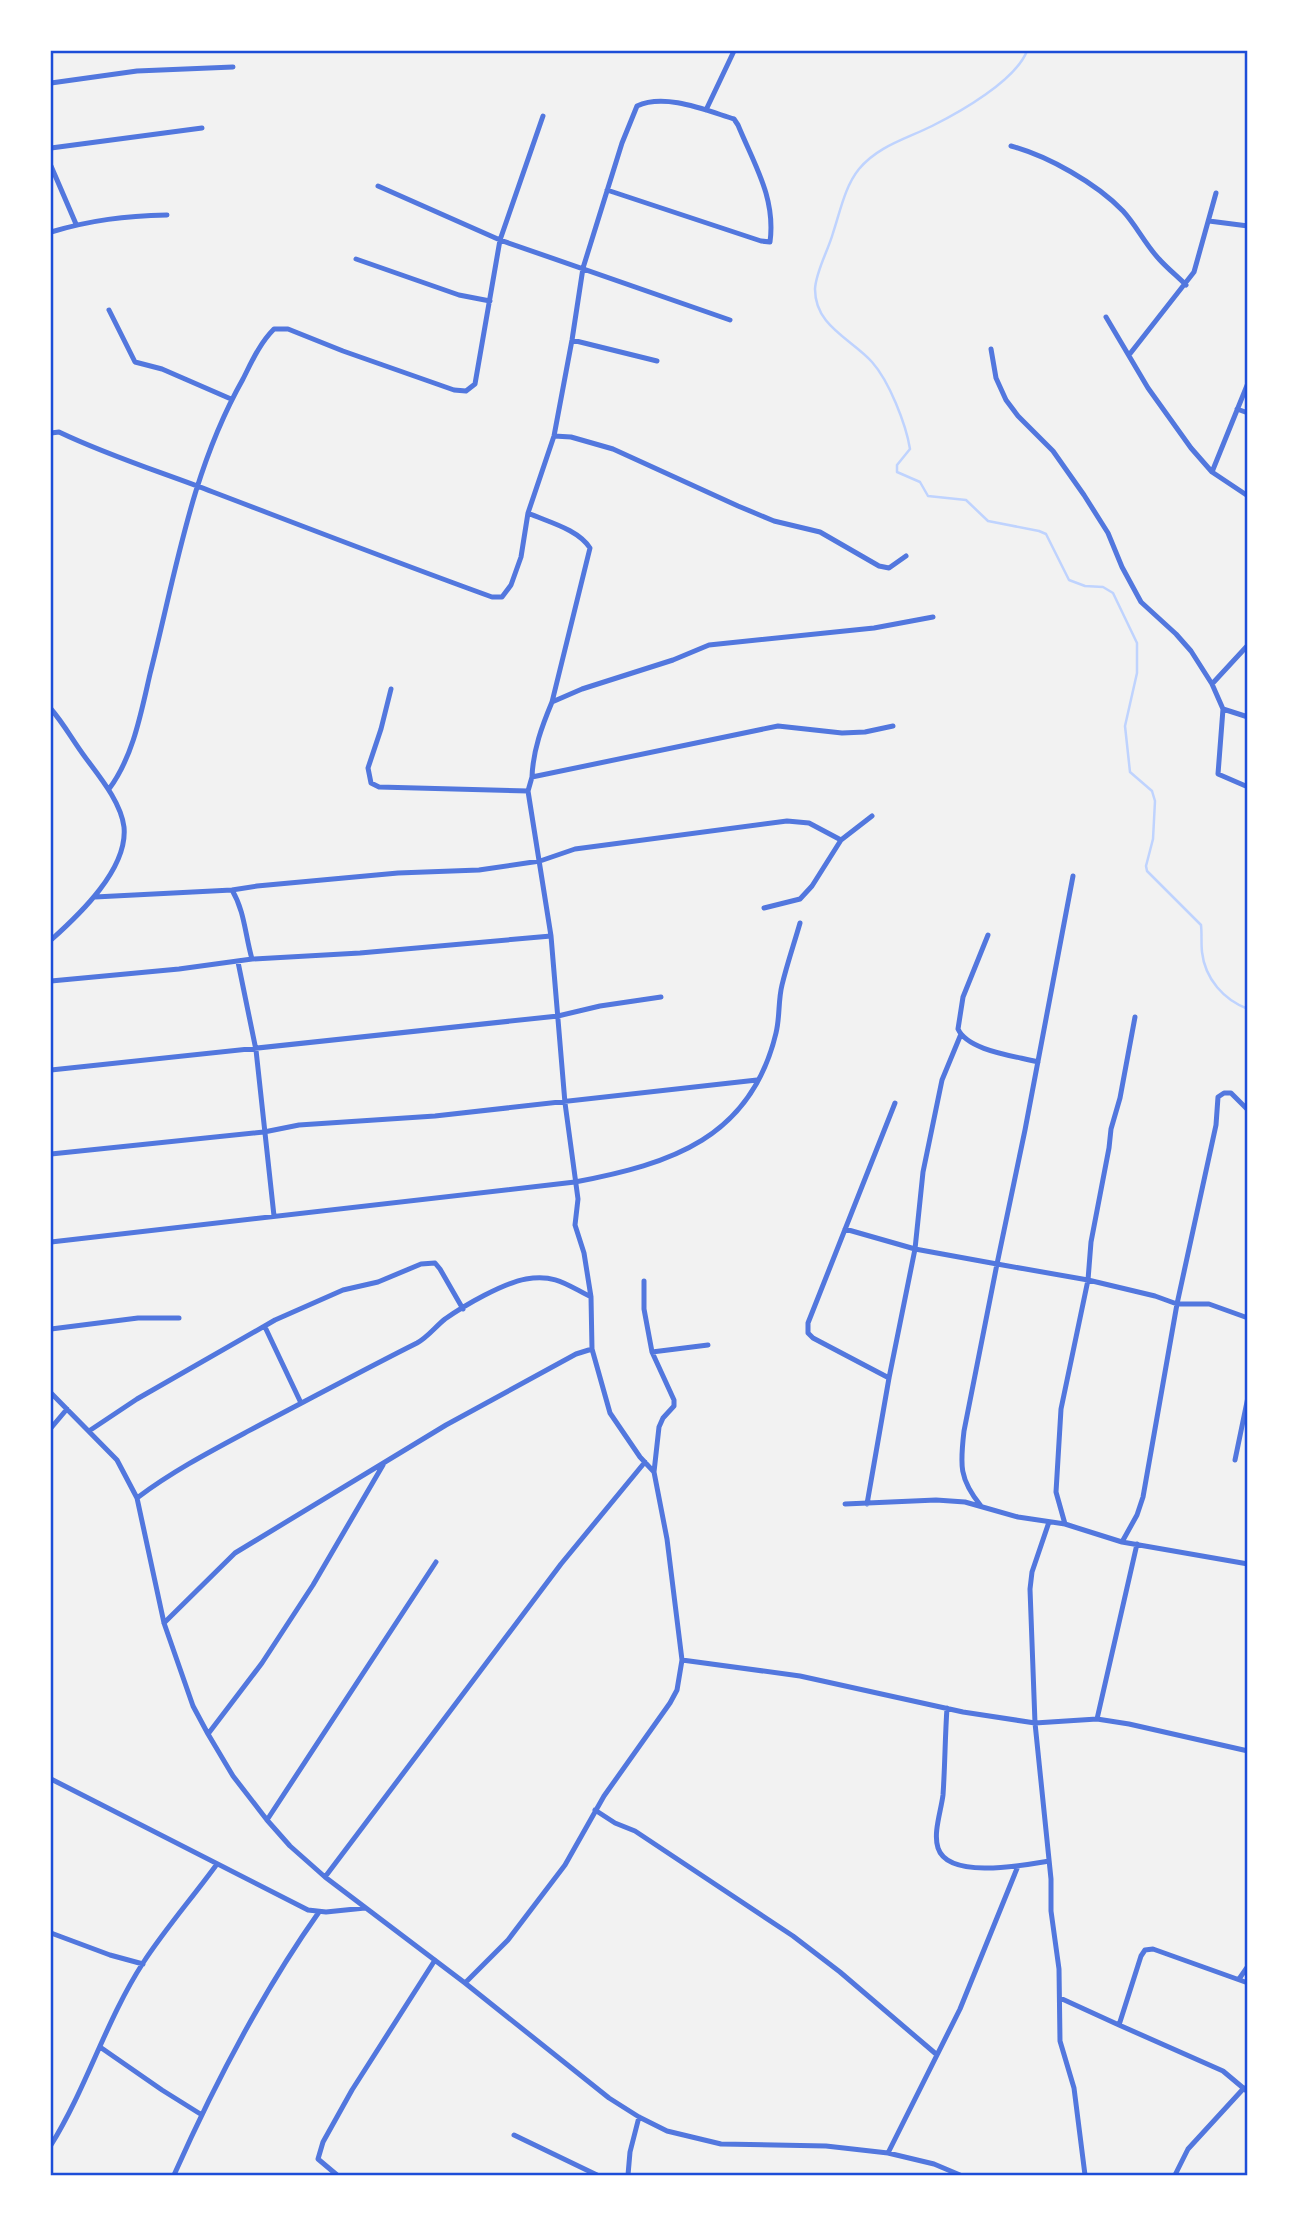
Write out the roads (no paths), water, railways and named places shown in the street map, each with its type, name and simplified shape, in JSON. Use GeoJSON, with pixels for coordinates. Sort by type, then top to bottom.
{"type":"FeatureCollection","features":[{"type":"Feature","properties":{"kind":"street"},"geometry":{"type":"LineString","coordinates":[[706,110],[734,51]]}},
{"type":"Feature","properties":{"kind":"street"},"geometry":{"type":"LineString","coordinates":[[51,83],[137,71],[233,67]]}},
{"type":"Feature","properties":{"kind":"street"},"geometry":{"type":"LineString","coordinates":[[51,433],[59,432],[136,465],[196,485],[492,597],[502,597],[511,585],[521,557],[528,513],[554,436],[583,268],[607,190],[637,106],[649,100],[667,101],[734,119],[765,185],[771,208],[770,242],[607,190]]}},
{"type":"Feature","properties":{"kind":"street"},"geometry":{"type":"LineString","coordinates":[[109,789],[126,762],[136,728],[196,485],[210,444],[265,339],[274,329],[288,329],[343,352],[453,390],[466,391],[475,384],[500,240],[543,116]]}},
{"type":"Feature","properties":{"kind":"street"},"geometry":{"type":"LineString","coordinates":[[51,148],[202,128]]}},
{"type":"Feature","properties":{"kind":"street"},"geometry":{"type":"LineString","coordinates":[[1011,146],[1032,152],[1107,196],[1124,212],[1158,258],[1186,285]]}},
{"type":"Feature","properties":{"kind":"street"},"geometry":{"type":"LineString","coordinates":[[51,166],[76,224]]}},
{"type":"Feature","properties":{"kind":"street"},"geometry":{"type":"LineString","coordinates":[[378,186],[500,240],[730,320]]}},
{"type":"Feature","properties":{"kind":"street"},"geometry":{"type":"LineString","coordinates":[[1129,355],[1194,272],[1216,193]]}},
{"type":"Feature","properties":{"kind":"street"},"geometry":{"type":"LineString","coordinates":[[51,232],[119,216],[166,215]]}},
{"type":"Feature","properties":{"kind":"street"},"geometry":{"type":"LineString","coordinates":[[1209,221],[1248,226]]}},
{"type":"Feature","properties":{"kind":"street"},"geometry":{"type":"LineString","coordinates":[[356,259],[459,295],[490,301]]}},
{"type":"Feature","properties":{"kind":"street"},"geometry":{"type":"LineString","coordinates":[[109,310],[135,362],[162,369],[232,399]]}},
{"type":"Feature","properties":{"kind":"street"},"geometry":{"type":"LineString","coordinates":[[1105,317],[1148,388],[1191,448],[1212,472],[1248,496]]}},
{"type":"Feature","properties":{"kind":"street"},"geometry":{"type":"LineString","coordinates":[[572,340],[657,361]]}},
{"type":"Feature","properties":{"kind":"street"},"geometry":{"type":"LineString","coordinates":[[991,349],[996,378],[1006,400],[1053,451],[1084,495],[1108,533],[1141,602],[1191,651],[1212,684],[1223,709],[1219,774],[1248,787]]}},
{"type":"Feature","properties":{"kind":"street"},"geometry":{"type":"LineString","coordinates":[[1212,472],[1248,383]]}},
{"type":"Feature","properties":{"kind":"street"},"geometry":{"type":"LineString","coordinates":[[1237,409],[1248,413]]}},
{"type":"Feature","properties":{"kind":"street"},"geometry":{"type":"LineString","coordinates":[[554,436],[571,437],[613,449],[774,521],[820,532],[884,568],[894,566],[906,556]]}},
{"type":"Feature","properties":{"kind":"street"},"geometry":{"type":"LineString","coordinates":[[528,513],[573,533],[585,540],[590,548],[552,702],[540,731],[528,791],[551,936],[565,1103],[578,1199],[575,1226],[584,1253],[591,1297],[592,1349],[610,1413],[654,1472]]}},
{"type":"Feature","properties":{"kind":"street"},"geometry":{"type":"LineString","coordinates":[[552,702],[709,645],[874,628],[933,617]]}},
{"type":"Feature","properties":{"kind":"street"},"geometry":{"type":"LineString","coordinates":[[1212,684],[1248,645]]}},
{"type":"Feature","properties":{"kind":"street"},"geometry":{"type":"LineString","coordinates":[[391,689],[368,768],[371,783],[379,787],[528,791]]}},
{"type":"Feature","properties":{"kind":"street"},"geometry":{"type":"LineString","coordinates":[[51,709],[109,789],[124,826],[122,844],[114,868],[95,897],[51,940]]}},
{"type":"Feature","properties":{"kind":"street"},"geometry":{"type":"LineString","coordinates":[[1223,709],[1248,717]]}},
{"type":"Feature","properties":{"kind":"street"},"geometry":{"type":"LineString","coordinates":[[531,776],[778,726],[842,733],[894,726]]}},
{"type":"Feature","properties":{"kind":"street"},"geometry":{"type":"LineString","coordinates":[[764,908],[800,899],[812,886],[841,840],[873,816]]}},
{"type":"Feature","properties":{"kind":"street"},"geometry":{"type":"LineString","coordinates":[[95,897],[232,890],[398,873],[479,870],[540,861],[575,849],[787,821],[809,823],[841,840]]}},
{"type":"Feature","properties":{"kind":"street"},"geometry":{"type":"LineString","coordinates":[[981,1506],[965,1483],[961,1453],[1073,876]]}},
{"type":"Feature","properties":{"kind":"street"},"geometry":{"type":"LineString","coordinates":[[232,890],[243,913],[247,944],[253,959]]}},
{"type":"Feature","properties":{"kind":"street"},"geometry":{"type":"LineString","coordinates":[[51,1242],[575,1182],[677,1154],[701,1143],[722,1126],[741,1107],[758,1080],[777,1031],[781,987],[800,923]]}},
{"type":"Feature","properties":{"kind":"street"},"geometry":{"type":"LineString","coordinates":[[988,935],[963,996],[958,1029],[976,1046],[1038,1062]]}},
{"type":"Feature","properties":{"kind":"street"},"geometry":{"type":"LineString","coordinates":[[51,981],[253,959],[360,953],[551,936]]}},
{"type":"Feature","properties":{"kind":"street"},"geometry":{"type":"LineString","coordinates":[[238,962],[256,1050],[274,1216]]}},
{"type":"Feature","properties":{"kind":"street"},"geometry":{"type":"LineString","coordinates":[[51,1070],[558,1016],[600,1006],[661,997]]}},
{"type":"Feature","properties":{"kind":"street"},"geometry":{"type":"LineString","coordinates":[[1065,1524],[1056,1492],[1061,1409],[1088,1280],[1091,1242],[1111,1129],[1120,1098],[1135,1017]]}},
{"type":"Feature","properties":{"kind":"street"},"geometry":{"type":"LineString","coordinates":[[867,1504],[915,1249],[923,1172],[942,1080],[961,1034]]}},
{"type":"Feature","properties":{"kind":"street"},"geometry":{"type":"LineString","coordinates":[[51,1154],[264,1132],[299,1125],[435,1116],[758,1080]]}},
{"type":"Feature","properties":{"kind":"street"},"geometry":{"type":"LineString","coordinates":[[1122,1542],[1143,1497],[1177,1304],[1216,1125],[1218,1097],[1231,1093],[1248,1110]]}},
{"type":"Feature","properties":{"kind":"street"},"geometry":{"type":"LineString","coordinates":[[889,1378],[813,1338],[808,1333],[808,1324],[895,1103]]}},
{"type":"Feature","properties":{"kind":"street"},"geometry":{"type":"LineString","coordinates":[[845,1229],[915,1249],[1088,1280],[1177,1304],[1209,1304],[1248,1318]]}},
{"type":"Feature","properties":{"kind":"street"},"geometry":{"type":"LineString","coordinates":[[89,1431],[137,1399],[326,1296],[378,1282],[428,1262],[435,1263],[440,1269],[463,1309]]}},
{"type":"Feature","properties":{"kind":"street"},"geometry":{"type":"LineString","coordinates":[[137,1498],[164,1478],[210,1451],[367,1367],[418,1343],[442,1322],[508,1284],[526,1279],[548,1278],[564,1282],[591,1297]]}},
{"type":"Feature","properties":{"kind":"street"},"geometry":{"type":"LineString","coordinates":[[465,1983],[530,1914],[565,1865],[595,1810],[677,1690],[682,1660],[666,1527],[654,1472],[659,1427],[674,1406],[674,1400],[652,1352],[643,1309],[644,1281]]}},
{"type":"Feature","properties":{"kind":"street"},"geometry":{"type":"LineString","coordinates":[[51,1329],[126,1319],[179,1318]]}},
{"type":"Feature","properties":{"kind":"street"},"geometry":{"type":"LineString","coordinates":[[265,1327],[301,1403]]}},
{"type":"Feature","properties":{"kind":"street"},"geometry":{"type":"LineString","coordinates":[[652,1352],[708,1345]]}},
{"type":"Feature","properties":{"kind":"street"},"geometry":{"type":"LineString","coordinates":[[164,1623],[234,1553],[446,1425],[576,1354],[592,1349]]}},
{"type":"Feature","properties":{"kind":"street"},"geometry":{"type":"LineString","coordinates":[[51,1393],[117,1460],[137,1498],[164,1623],[193,1706],[208,1734],[233,1776],[267,1820],[290,1846],[325,1877],[465,1983],[609,2098],[639,2118],[667,2131],[721,2144],[826,2146],[888,2153],[960,2175]]}},
{"type":"Feature","properties":{"kind":"street"},"geometry":{"type":"LineString","coordinates":[[1235,1460],[1248,1397]]}},
{"type":"Feature","properties":{"kind":"street"},"geometry":{"type":"LineString","coordinates":[[51,1428],[67,1409]]}},
{"type":"Feature","properties":{"kind":"street"},"geometry":{"type":"LineString","coordinates":[[208,1734],[261,1664],[313,1585],[385,1462]]}},
{"type":"Feature","properties":{"kind":"street"},"geometry":{"type":"LineString","coordinates":[[325,1877],[561,1564],[645,1462]]}},
{"type":"Feature","properties":{"kind":"street"},"geometry":{"type":"LineString","coordinates":[[845,1504],[936,1500],[981,1506],[1018,1517],[1065,1524],[1122,1542],[1248,1564]]}},
{"type":"Feature","properties":{"kind":"street"},"geometry":{"type":"LineString","coordinates":[[1049,1522],[1032,1572],[1030,1589],[1035,1723],[1060,1998],[1060,2041],[1074,2088],[1085,2175]]}},
{"type":"Feature","properties":{"kind":"street"},"geometry":{"type":"LineString","coordinates":[[1097,1719],[1137,1544]]}},
{"type":"Feature","properties":{"kind":"street"},"geometry":{"type":"LineString","coordinates":[[267,1820],[436,1562]]}},
{"type":"Feature","properties":{"kind":"street"},"geometry":{"type":"LineString","coordinates":[[682,1660],[800,1676],[947,1708],[1035,1723],[1097,1719],[1248,1751]]}},
{"type":"Feature","properties":{"kind":"street"},"geometry":{"type":"LineString","coordinates":[[947,1708],[943,1797],[936,1845],[940,1853],[955,1864],[996,1868],[1049,1861]]}},
{"type":"Feature","properties":{"kind":"street"},"geometry":{"type":"LineString","coordinates":[[51,1779],[308,1910],[319,1912],[365,1908]]}},
{"type":"Feature","properties":{"kind":"street"},"geometry":{"type":"LineString","coordinates":[[595,1810],[615,1823],[635,1831],[793,1936],[840,1972],[936,2054]]}},
{"type":"Feature","properties":{"kind":"street"},"geometry":{"type":"LineString","coordinates":[[51,2145],[74,2106],[100,2047],[143,1964],[217,1864]]}},
{"type":"Feature","properties":{"kind":"street"},"geometry":{"type":"LineString","coordinates":[[888,2153],[960,2008],[1018,1866]]}},
{"type":"Feature","properties":{"kind":"street"},"geometry":{"type":"LineString","coordinates":[[174,2175],[250,2019],[319,1912]]}},
{"type":"Feature","properties":{"kind":"street"},"geometry":{"type":"LineString","coordinates":[[51,1933],[143,1964]]}},
{"type":"Feature","properties":{"kind":"street"},"geometry":{"type":"LineString","coordinates":[[1119,2025],[1145,1950],[1153,1949],[1248,1983]]}},
{"type":"Feature","properties":{"kind":"street"},"geometry":{"type":"LineString","coordinates":[[337,2175],[318,2159],[323,2143],[352,2090],[435,1960]]}},
{"type":"Feature","properties":{"kind":"street"},"geometry":{"type":"LineString","coordinates":[[1239,1979],[1248,1966]]}},
{"type":"Feature","properties":{"kind":"street"},"geometry":{"type":"LineString","coordinates":[[1060,1998],[1223,2071],[1246,2090],[1188,2149],[1178,2174]]}},
{"type":"Feature","properties":{"kind":"street"},"geometry":{"type":"LineString","coordinates":[[100,2047],[202,2115]]}},
{"type":"Feature","properties":{"kind":"street"},"geometry":{"type":"LineString","coordinates":[[628,2175],[630,2151],[639,2118]]}},
{"type":"Feature","properties":{"kind":"street"},"geometry":{"type":"LineString","coordinates":[[514,2135],[597,2175]]}},
{"type":"Feature","properties":{"kind":"waterway"},"geometry":{"type":"LineString","coordinates":[[1027,51],[1011,73],[986,94],[944,120],[875,154],[859,169],[846,191],[818,275],[815,289],[817,302],[827,322],[872,362],[890,391],[901,415],[910,449],[897,465],[897,472],[920,482],[928,496],[966,500],[988,521],[1046,534],[1069,580],[1085,586],[1103,587],[1113,593],[1137,643],[1137,673],[1125,726],[1130,772],[1152,791],[1155,801],[1153,839],[1147,871],[1201,925],[1204,962],[1217,987],[1231,1000],[1248,1009]]}}]}
